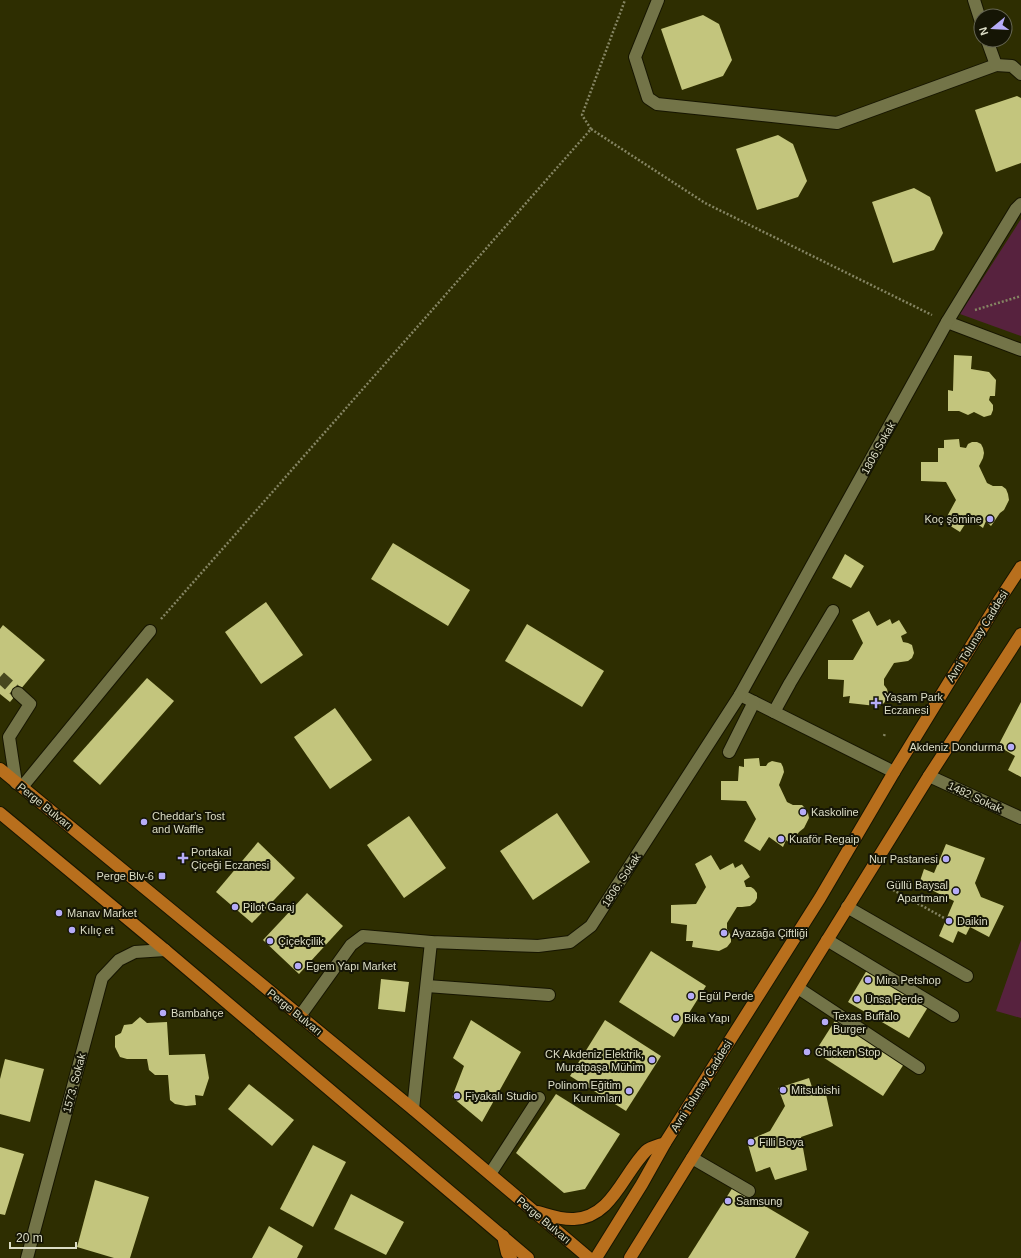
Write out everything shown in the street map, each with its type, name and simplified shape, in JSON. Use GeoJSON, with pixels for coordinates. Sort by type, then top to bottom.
{"type":"FeatureCollection","features":[{"type":"Feature","properties":{"kind":"main road","name":"Avni Tolunay Caddesi"},"geometry":{"type":"LineString","coordinates":[[596,1258],[642,1184],[665,1142],[820,898],[894,772],[1021,567]]}},
{"type":"Feature","properties":{"kind":"main road"},"geometry":{"type":"LineString","coordinates":[[630,1258],[928,776],[1021,634]]}},
{"type":"Feature","properties":{"kind":"main road","name":"Perge Bulvarı"},"geometry":{"type":"LineString","coordinates":[[0,769],[413,1109],[589,1258]]}},
{"type":"Feature","properties":{"kind":"main road"},"geometry":{"type":"LineString","coordinates":[[0,813],[165,950],[528,1258]]}},
{"type":"Feature","properties":{"kind":"main road"},"geometry":{"type":"LineString","coordinates":[[534,1211],[557,1217],[573,1219],[587,1217],[604,1207],[647,1150],[665,1142]]}},
{"type":"Feature","properties":{"kind":"main road"},"geometry":{"type":"LineString","coordinates":[[503,1236],[507,1253],[511,1258]]}},
{"type":"Feature","properties":{"kind":"street"},"geometry":{"type":"LineString","coordinates":[[658,0],[635,58],[648,98],[657,104],[837,122],[996,65],[1012,66],[1021,74]]}},
{"type":"Feature","properties":{"kind":"street"},"geometry":{"type":"LineString","coordinates":[[990,48],[996,65]]}},
{"type":"Feature","properties":{"kind":"street","name":"1806 Sokak"},"geometry":{"type":"LineString","coordinates":[[740,696],[948,322],[1016,209],[1021,204]]}},
{"type":"Feature","properties":{"kind":"street"},"geometry":{"type":"LineString","coordinates":[[948,322],[1021,350]]}},
{"type":"Feature","properties":{"kind":"street"},"geometry":{"type":"LineString","coordinates":[[774,712],[833,611]]}},
{"type":"Feature","properties":{"kind":"street"},"geometry":{"type":"LineString","coordinates":[[19,785],[150,631]]}},
{"type":"Feature","properties":{"kind":"street"},"geometry":{"type":"LineString","coordinates":[[18,693],[30,704],[9,737],[19,785]]}},
{"type":"Feature","properties":{"kind":"street"},"geometry":{"type":"LineString","coordinates":[[740,696],[894,772]]}},
{"type":"Feature","properties":{"kind":"street","name":"1806. Sokak"},"geometry":{"type":"LineString","coordinates":[[300,1016],[351,945],[363,936],[431,942],[538,946],[570,942],[591,926],[740,696]]}},
{"type":"Feature","properties":{"kind":"street"},"geometry":{"type":"LineString","coordinates":[[729,752],[754,702]]}},
{"type":"Feature","properties":{"kind":"street","name":"1482 Sokak"},"geometry":{"type":"LineString","coordinates":[[928,776],[1021,818]]}},
{"type":"Feature","properties":{"kind":"street"},"geometry":{"type":"LineString","coordinates":[[847,907],[967,976]]}},
{"type":"Feature","properties":{"kind":"street"},"geometry":{"type":"LineString","coordinates":[[827,940],[953,1016]]}},
{"type":"Feature","properties":{"kind":"street"},"geometry":{"type":"LineString","coordinates":[[413,1109],[431,942]]}},
{"type":"Feature","properties":{"kind":"street","name":"1573. Sokak"},"geometry":{"type":"LineString","coordinates":[[27,1258],[102,978],[118,960],[135,952],[165,950]]}},
{"type":"Feature","properties":{"kind":"street"},"geometry":{"type":"LineString","coordinates":[[427,986],[549,995]]}},
{"type":"Feature","properties":{"kind":"street"},"geometry":{"type":"LineString","coordinates":[[798,988],[919,1068]]}},
{"type":"Feature","properties":{"kind":"street"},"geometry":{"type":"LineString","coordinates":[[490,1174],[538,1098]]}},
{"type":"Feature","properties":{"kind":"street"},"geometry":{"type":"LineString","coordinates":[[692,1158],[749,1191]]}},
{"type":"Feature","properties":{"kind":"path"},"geometry":{"type":"LineString","coordinates":[[625,0],[582,115],[591,129],[705,203],[948,322]]}},
{"type":"Feature","properties":{"kind":"path"},"geometry":{"type":"LineString","coordinates":[[150,631],[591,129]]}},
{"type":"Feature","properties":{"kind":"path"},"geometry":{"type":"LineString","coordinates":[[972,311],[1021,296]]}},
{"type":"Feature","properties":{"kind":"path"},"geometry":{"type":"LineString","coordinates":[[886,886],[946,919]]}},
{"type":"Feature","properties":{"kind":"shaded area"},"geometry":{"type":"Polygon","coordinates":[[[1021,219],[1021,336],[960,314],[1021,219]]]}},
{"type":"Feature","properties":{"kind":"shaded area"},"geometry":{"type":"Polygon","coordinates":[[[1021,940],[1021,1018],[996,1011],[1021,940]]]}},
{"type":"Feature","properties":{"kind":"building"},"geometry":{"type":"Polygon","coordinates":[[[703,15],[719,24],[732,60],[723,76],[682,90],[661,29],[703,15]]]}},
{"type":"Feature","properties":{"kind":"building"},"geometry":{"type":"Polygon","coordinates":[[[1017,96],[1021,98],[1021,163],[996,172],[975,110],[1017,96]]]}},
{"type":"Feature","properties":{"kind":"building"},"geometry":{"type":"Polygon","coordinates":[[[778,135],[793,144],[807,181],[798,197],[757,210],[736,149],[778,135]]]}},
{"type":"Feature","properties":{"kind":"building"},"geometry":{"type":"Polygon","coordinates":[[[914,188],[930,197],[943,233],[934,250],[893,263],[872,202],[914,188]]]}},
{"type":"Feature","properties":{"kind":"building"},"geometry":{"type":"Polygon","coordinates":[[[954,355],[972,356],[971,369],[989,372],[996,380],[995,396],[990,396],[989,400],[993,405],[991,415],[984,417],[974,412],[968,415],[959,411],[948,411],[948,390],[953,391],[954,355]]]}},
{"type":"Feature","properties":{"kind":"building"},"geometry":{"type":"Polygon","coordinates":[[[959,439],[960,447],[966,448],[968,444],[972,442],[981,444],[984,453],[979,466],[987,483],[993,486],[1002,486],[1006,489],[1009,500],[1004,510],[1000,513],[991,526],[986,521],[983,528],[969,518],[960,532],[944,522],[956,500],[946,482],[921,481],[921,462],[938,462],[938,448],[944,448],[944,440],[959,439]]]}},
{"type":"Feature","properties":{"kind":"building"},"geometry":{"type":"Polygon","coordinates":[[[393,543],[470,590],[448,626],[371,579],[393,543]]]}},
{"type":"Feature","properties":{"kind":"building"},"geometry":{"type":"Polygon","coordinates":[[[845,554],[864,566],[851,588],[832,578],[845,554]]]}},
{"type":"Feature","properties":{"kind":"building"},"geometry":{"type":"Polygon","coordinates":[[[266,602],[303,655],[261,684],[225,632],[266,602]]]}},
{"type":"Feature","properties":{"kind":"building"},"geometry":{"type":"Polygon","coordinates":[[[869,611],[877,626],[890,619],[892,624],[899,620],[907,633],[901,636],[903,642],[912,645],[914,653],[912,658],[908,661],[894,663],[884,679],[884,685],[887,689],[888,697],[880,706],[849,703],[850,696],[843,697],[844,680],[828,679],[828,660],[853,660],[863,643],[852,620],[869,611]]]}},
{"type":"Feature","properties":{"kind":"building"},"geometry":{"type":"Polygon","coordinates":[[[527,624],[604,671],[582,707],[505,661],[527,624]]]}},
{"type":"Feature","properties":{"kind":"building"},"geometry":{"type":"Polygon","coordinates":[[[3,625],[45,660],[10,702],[0,694],[0,629],[3,625]]]}},
{"type":"Feature","properties":{"kind":"building"},"geometry":{"type":"Polygon","coordinates":[[[147,678],[174,701],[100,785],[73,761],[147,678]]]}},
{"type":"Feature","properties":{"kind":"building"},"geometry":{"type":"Polygon","coordinates":[[[1021,702],[1021,777],[1008,770],[1015,756],[998,746],[1021,702]]]}},
{"type":"Feature","properties":{"kind":"building"},"geometry":{"type":"Polygon","coordinates":[[[335,708],[372,760],[330,789],[294,737],[335,708]]]}},
{"type":"Feature","properties":{"kind":"building"},"geometry":{"type":"Polygon","coordinates":[[[759,758],[760,766],[766,766],[772,761],[781,763],[784,772],[779,785],[787,802],[793,805],[802,805],[808,813],[809,818],[804,828],[799,832],[791,844],[786,840],[783,847],[769,837],[760,851],[744,841],[756,819],[746,801],[721,800],[721,781],[738,781],[739,766],[744,767],[744,759],[759,758]]]}},
{"type":"Feature","properties":{"kind":"building"},"geometry":{"type":"Polygon","coordinates":[[[557,813],[590,862],[533,900],[500,851],[557,813]]]}},
{"type":"Feature","properties":{"kind":"building"},"geometry":{"type":"Polygon","coordinates":[[[409,816],[446,868],[404,898],[367,845],[409,816]]]}},
{"type":"Feature","properties":{"kind":"building"},"geometry":{"type":"Polygon","coordinates":[[[258,842],[295,878],[252,923],[216,892],[258,842]]]}},
{"type":"Feature","properties":{"kind":"building","name":"Güllü Baysal Apartmanı"},"geometry":{"type":"Polygon","coordinates":[[[946,844],[985,858],[975,883],[981,897],[1004,906],[989,937],[970,927],[966,935],[958,931],[953,943],[939,936],[954,901],[919,884],[924,869],[934,873],[946,844]]]}},
{"type":"Feature","properties":{"kind":"building"},"geometry":{"type":"Polygon","coordinates":[[[711,855],[720,870],[733,863],[735,868],[742,864],[750,877],[744,881],[746,887],[751,887],[757,893],[755,902],[750,906],[737,907],[727,923],[727,929],[731,937],[731,942],[727,947],[719,951],[692,947],[693,941],[686,941],[687,925],[671,923],[671,905],[696,904],[706,887],[695,864],[711,855]]]}},
{"type":"Feature","properties":{"kind":"building"},"geometry":{"type":"Polygon","coordinates":[[[307,893],[343,926],[299,974],[263,940],[307,893]]]}},
{"type":"Feature","properties":{"kind":"building"},"geometry":{"type":"Polygon","coordinates":[[[651,951],[706,986],[674,1037],[619,1002],[651,951]]]}},
{"type":"Feature","properties":{"kind":"building"},"geometry":{"type":"Polygon","coordinates":[[[867,970],[928,1007],[909,1038],[848,1002],[867,970]]]}},
{"type":"Feature","properties":{"kind":"building"},"geometry":{"type":"Polygon","coordinates":[[[381,979],[409,982],[405,1012],[378,1009],[381,979]]]}},
{"type":"Feature","properties":{"kind":"building"},"geometry":{"type":"Polygon","coordinates":[[[140,1017],[147,1023],[167,1022],[169,1055],[205,1054],[209,1078],[203,1096],[195,1095],[196,1105],[186,1106],[175,1104],[170,1100],[168,1075],[155,1075],[149,1070],[147,1059],[127,1059],[120,1057],[115,1047],[115,1036],[121,1033],[124,1025],[132,1024],[140,1017]]]}},
{"type":"Feature","properties":{"kind":"building"},"geometry":{"type":"Polygon","coordinates":[[[836,1019],[904,1064],[883,1096],[815,1052],[836,1019]]]}},
{"type":"Feature","properties":{"kind":"building"},"geometry":{"type":"Polygon","coordinates":[[[471,1020],[521,1052],[482,1122],[452,1097],[464,1066],[453,1058],[471,1020]]]}},
{"type":"Feature","properties":{"kind":"building"},"geometry":{"type":"Polygon","coordinates":[[[605,1020],[661,1056],[626,1111],[570,1076],[605,1020]]]}},
{"type":"Feature","properties":{"kind":"building"},"geometry":{"type":"Polygon","coordinates":[[[5,1059],[44,1069],[30,1122],[0,1114],[0,1079],[5,1059]]]}},
{"type":"Feature","properties":{"kind":"building"},"geometry":{"type":"Polygon","coordinates":[[[809,1078],[814,1093],[825,1090],[833,1126],[801,1137],[807,1170],[775,1180],[770,1167],[756,1172],[747,1141],[770,1131],[785,1106],[778,1088],[809,1078]]]}},
{"type":"Feature","properties":{"kind":"building"},"geometry":{"type":"Polygon","coordinates":[[[249,1084],[294,1120],[272,1146],[228,1109],[249,1084]]]}},
{"type":"Feature","properties":{"kind":"building"},"geometry":{"type":"Polygon","coordinates":[[[556,1094],[620,1134],[585,1189],[564,1193],[516,1153],[556,1094]]]}},
{"type":"Feature","properties":{"kind":"building"},"geometry":{"type":"Polygon","coordinates":[[[313,1145],[346,1162],[313,1227],[280,1209],[313,1145]]]}},
{"type":"Feature","properties":{"kind":"building"},"geometry":{"type":"Polygon","coordinates":[[[0,1147],[24,1154],[5,1215],[0,1214],[0,1147]]]}},
{"type":"Feature","properties":{"kind":"building"},"geometry":{"type":"Polygon","coordinates":[[[95,1180],[149,1197],[130,1258],[114,1258],[77,1247],[95,1180]]]}},
{"type":"Feature","properties":{"kind":"building"},"geometry":{"type":"Polygon","coordinates":[[[733,1187],[809,1232],[795,1258],[688,1258],[733,1187]]]}},
{"type":"Feature","properties":{"kind":"building"},"geometry":{"type":"Polygon","coordinates":[[[351,1194],[404,1222],[386,1255],[334,1229],[351,1194]]]}},
{"type":"Feature","properties":{"kind":"building"},"geometry":{"type":"Polygon","coordinates":[[[269,1226],[303,1246],[297,1258],[252,1258],[269,1226]]]}},
{"type":"Feature","properties":{"kind":"tunnel"},"geometry":{"type":"LineString","coordinates":[[0,677],[18,693]]}},
{"type":"Feature","properties":{"kind":"place","name":"Koç şömine"},"geometry":{"type":"Point","coordinates":[990,519]}},
{"type":"Feature","properties":{"kind":"place","name":"Yaşam Park Eczanesi"},"geometry":{"type":"Point","coordinates":[876,703]}},
{"type":"Feature","properties":{"kind":"place","name":"Akdeniz Dondurma"},"geometry":{"type":"Point","coordinates":[1011,747]}},
{"type":"Feature","properties":{"kind":"place","name":"Kaskoline"},"geometry":{"type":"Point","coordinates":[803,812]}},
{"type":"Feature","properties":{"kind":"place","name":"Cheddar's Tost and Waffle"},"geometry":{"type":"Point","coordinates":[144,822]}},
{"type":"Feature","properties":{"kind":"place","name":"Kuaför Regaip"},"geometry":{"type":"Point","coordinates":[781,839]}},
{"type":"Feature","properties":{"kind":"place","name":"Portakal Çiçeği Eczanesi"},"geometry":{"type":"Point","coordinates":[183,858]}},
{"type":"Feature","properties":{"kind":"place","name":"Nur Pastanesi"},"geometry":{"type":"Point","coordinates":[946,859]}},
{"type":"Feature","properties":{"kind":"place","name":"Perge Blv-6"},"geometry":{"type":"Point","coordinates":[162,876]}},
{"type":"Feature","properties":{"kind":"place","name":"Güllü Baysal Apartmanı"},"geometry":{"type":"Point","coordinates":[956,891]}},
{"type":"Feature","properties":{"kind":"place","name":"Pilot Garaj"},"geometry":{"type":"Point","coordinates":[235,907]}},
{"type":"Feature","properties":{"kind":"place","name":"Manav Market"},"geometry":{"type":"Point","coordinates":[59,913]}},
{"type":"Feature","properties":{"kind":"place","name":"Daikin"},"geometry":{"type":"Point","coordinates":[949,921]}},
{"type":"Feature","properties":{"kind":"place","name":"Kılıç et"},"geometry":{"type":"Point","coordinates":[72,930]}},
{"type":"Feature","properties":{"kind":"place","name":"Ayazağa Çiftliği"},"geometry":{"type":"Point","coordinates":[724,933]}},
{"type":"Feature","properties":{"kind":"place","name":"Çiçekçilik"},"geometry":{"type":"Point","coordinates":[270,941]}},
{"type":"Feature","properties":{"kind":"place","name":"Egem Yapı Market"},"geometry":{"type":"Point","coordinates":[298,966]}},
{"type":"Feature","properties":{"kind":"place","name":"Mira Petshop"},"geometry":{"type":"Point","coordinates":[868,980]}},
{"type":"Feature","properties":{"kind":"place","name":"Egül Perde"},"geometry":{"type":"Point","coordinates":[691,996]}},
{"type":"Feature","properties":{"kind":"place","name":"Ünsa Perde"},"geometry":{"type":"Point","coordinates":[857,999]}},
{"type":"Feature","properties":{"kind":"place","name":"Bambahçe"},"geometry":{"type":"Point","coordinates":[163,1013]}},
{"type":"Feature","properties":{"kind":"place","name":"Bika Yapı"},"geometry":{"type":"Point","coordinates":[676,1018]}},
{"type":"Feature","properties":{"kind":"place","name":"Texas Buffalo Burger"},"geometry":{"type":"Point","coordinates":[825,1022]}},
{"type":"Feature","properties":{"kind":"place","name":"Chicken Stop"},"geometry":{"type":"Point","coordinates":[807,1052]}},
{"type":"Feature","properties":{"kind":"place","name":"CK Akdeniz Elektrik, Muratpaşa Mühim"},"geometry":{"type":"Point","coordinates":[652,1060]}},
{"type":"Feature","properties":{"kind":"place","name":"Mitsubishi"},"geometry":{"type":"Point","coordinates":[783,1090]}},
{"type":"Feature","properties":{"kind":"place","name":"Polinom Eğitim Kurumları"},"geometry":{"type":"Point","coordinates":[629,1091]}},
{"type":"Feature","properties":{"kind":"place","name":"Fiyakalı Studio"},"geometry":{"type":"Point","coordinates":[457,1096]}},
{"type":"Feature","properties":{"kind":"place","name":"Filli Boya"},"geometry":{"type":"Point","coordinates":[751,1142]}},
{"type":"Feature","properties":{"kind":"place","name":"Samsung"},"geometry":{"type":"Point","coordinates":[728,1201]}}]}
